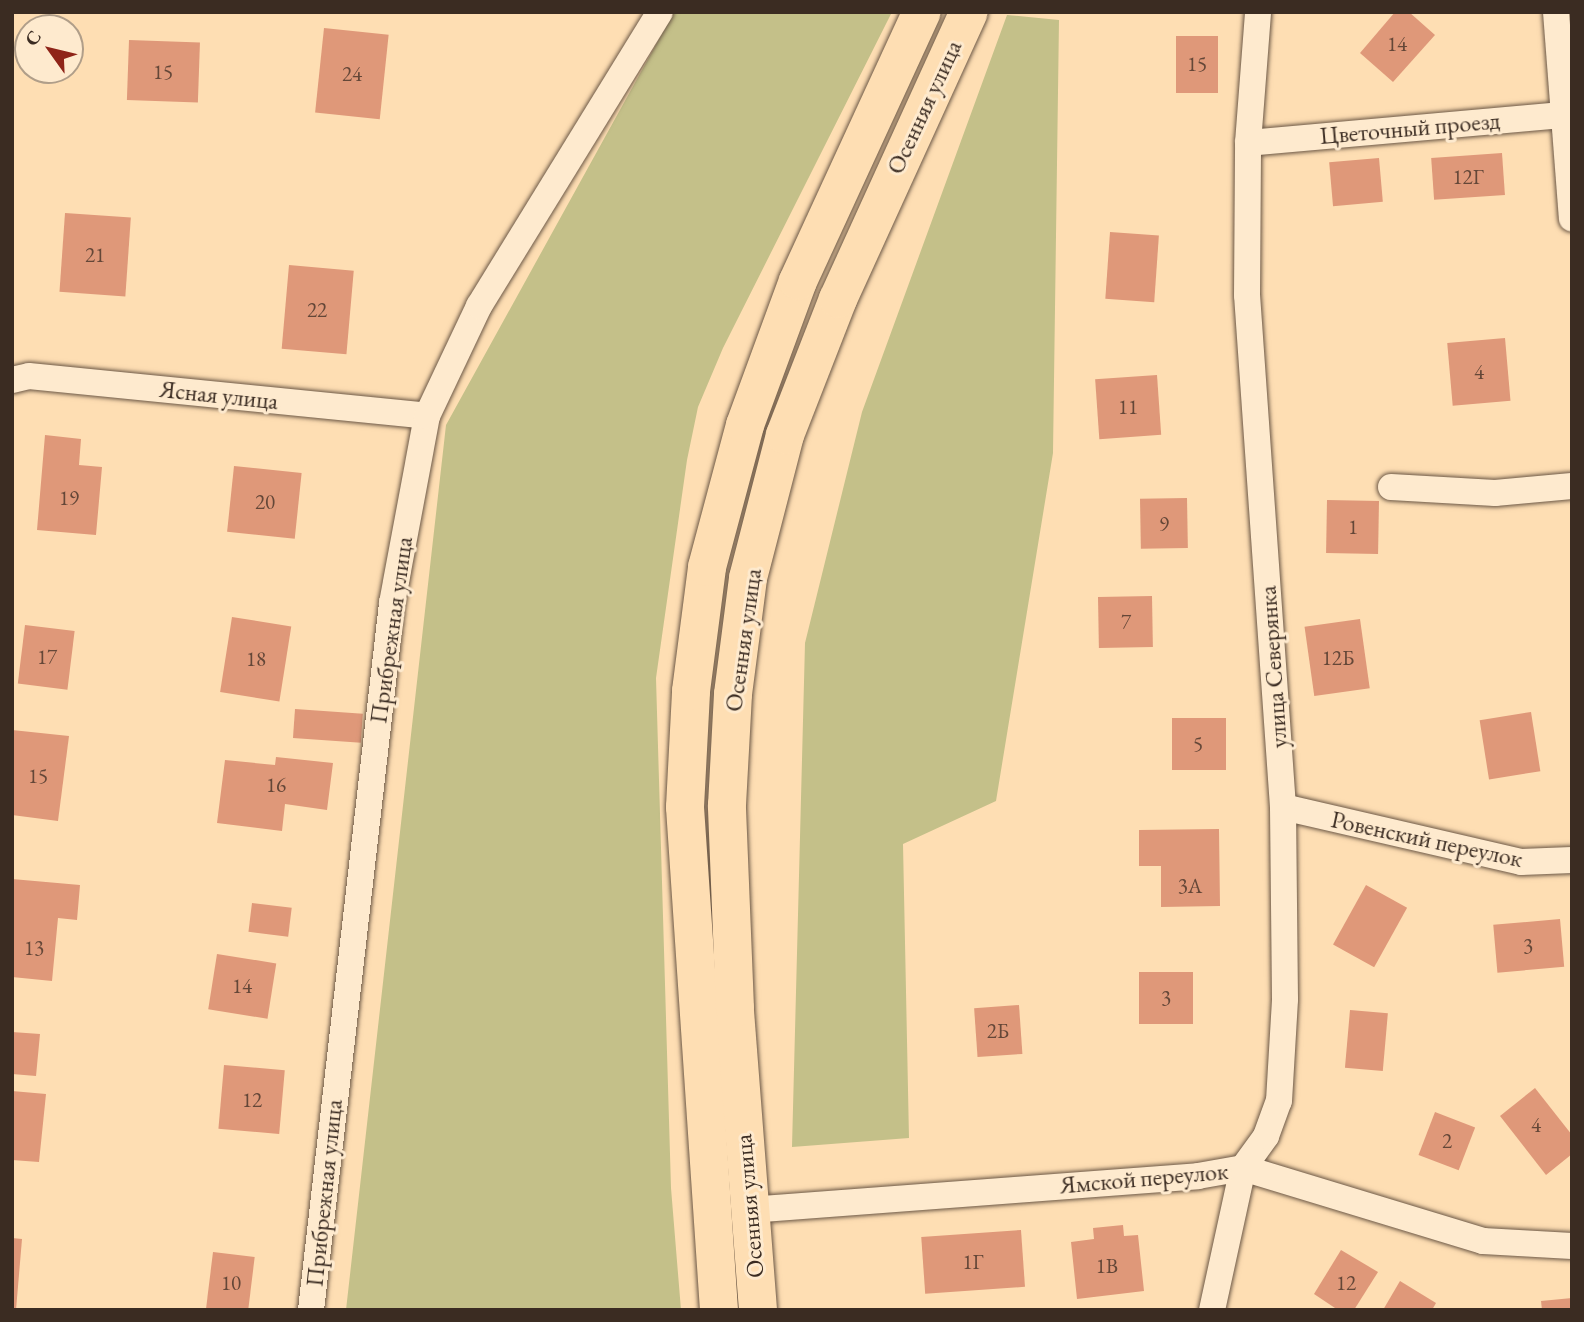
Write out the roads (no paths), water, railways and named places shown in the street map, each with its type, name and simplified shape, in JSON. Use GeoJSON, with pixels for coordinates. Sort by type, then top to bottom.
{"type":"FeatureCollection","features":[{"type":"Feature","properties":{"kind":"main road","name":"Осенняя улица"},"geometry":{"type":"LineString","coordinates":[[719,1310],[685,807],[691,691],[708,567],[745,425],[797,281],[922,12]]}},
{"type":"Feature","properties":{"kind":"main road","name":"Осенняя улица"},"geometry":{"type":"LineString","coordinates":[[758,1310],[749,1210],[727,805],[733,694],[748,578],[785,435],[828,323],[969,12]]}},
{"type":"Feature","properties":{"kind":"street","name":"Прибрежная улица"},"geometry":{"type":"LineString","coordinates":[[311,1310],[391,603],[427,416],[479,306],[660,12]]}},
{"type":"Feature","properties":{"kind":"street","name":"улица Северянка"},"geometry":{"type":"LineString","coordinates":[[1212,1310],[1243,1168],[1266,1136],[1279,1101],[1285,999],[1283,807],[1247,295],[1248,144],[1258,12]]}},
{"type":"Feature","properties":{"kind":"street"},"geometry":{"type":"LineString","coordinates":[[1556,12],[1568,114],[1572,218]]}},
{"type":"Feature","properties":{"kind":"street","name":"Цветочный проезд"},"geometry":{"type":"LineString","coordinates":[[1248,144],[1568,114]]}},
{"type":"Feature","properties":{"kind":"street","name":"Ясная улица"},"geometry":{"type":"LineString","coordinates":[[12,380],[29,376],[427,416]]}},
{"type":"Feature","properties":{"kind":"street"},"geometry":{"type":"LineString","coordinates":[[1391,487],[1494,493],[1572,486]]}},
{"type":"Feature","properties":{"kind":"street","name":"Ровенский переулок"},"geometry":{"type":"LineString","coordinates":[[1283,807],[1521,862],[1572,860]]}},
{"type":"Feature","properties":{"kind":"street","name":"Ямской переулок"},"geometry":{"type":"LineString","coordinates":[[749,1210],[1198,1177],[1243,1168],[1483,1241],[1572,1246]]}}]}
